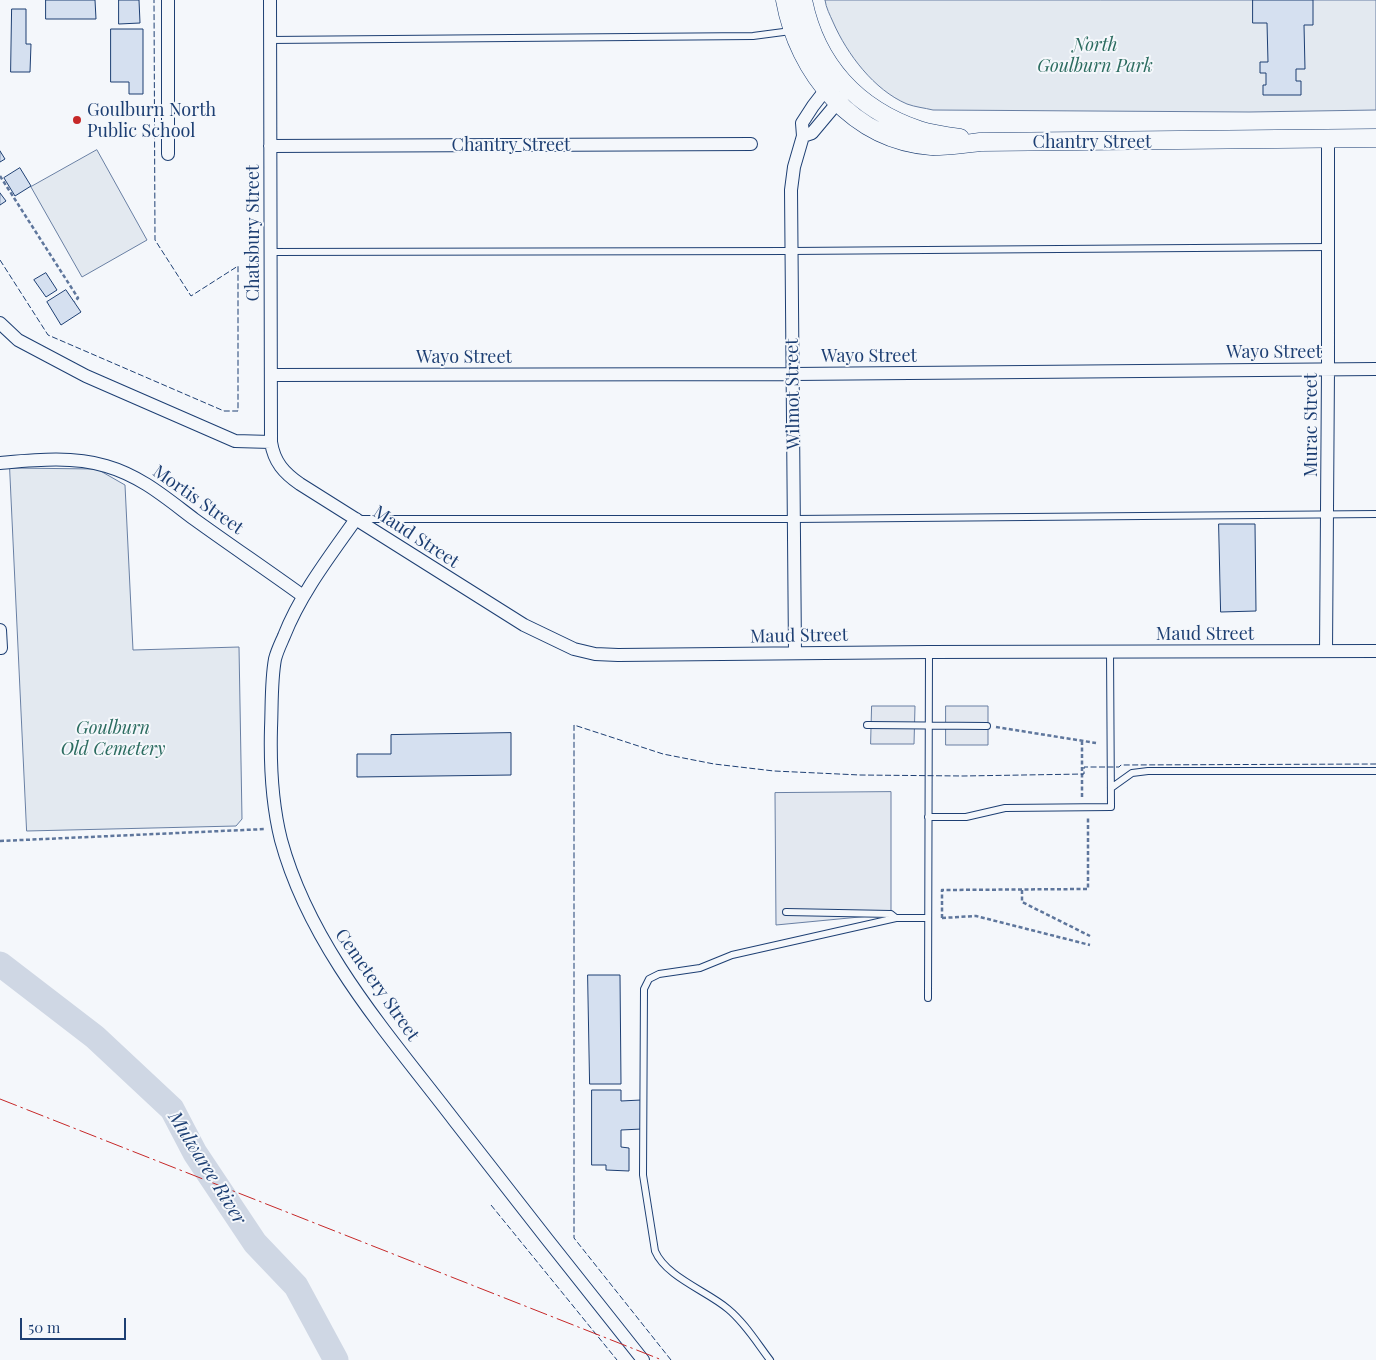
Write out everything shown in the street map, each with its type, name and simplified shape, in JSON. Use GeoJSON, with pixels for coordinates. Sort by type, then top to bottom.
{"type":"FeatureCollection","features":[{"type":"Feature","properties":{"kind":"main road"},"geometry":{"type":"LineString","coordinates":[[785,0],[792,30],[804,58],[819,82],[838,89]]}},
{"type":"Feature","properties":{"kind":"main road"},"geometry":{"type":"LineString","coordinates":[[803,0],[814,37],[838,89]]}},
{"type":"Feature","properties":{"kind":"main road","name":"Chantry Street"},"geometry":{"type":"LineString","coordinates":[[838,89],[856,119],[868,127],[897,139],[929,146],[980,142],[1328,140],[1376,138]]}},
{"type":"Feature","properties":{"kind":"street"},"geometry":{"type":"LineString","coordinates":[[168,0],[168,154]]}},
{"type":"Feature","properties":{"kind":"street","name":"Chatsbury Street"},"geometry":{"type":"LineString","coordinates":[[270,0],[271,442],[273,454],[278,464]]}},
{"type":"Feature","properties":{"kind":"street","name":"Wilmot Street"},"geometry":{"type":"LineString","coordinates":[[795,653],[792,180],[796,158],[804,136],[812,133],[838,89]]}},
{"type":"Feature","properties":{"kind":"street","name":"Murac Street"},"geometry":{"type":"LineString","coordinates":[[1326,651],[1328,140]]}},
{"type":"Feature","properties":{"kind":"street","name":"Chantry Street"},"geometry":{"type":"LineString","coordinates":[[270,146],[751,144]]}},
{"type":"Feature","properties":{"kind":"street"},"geometry":{"type":"LineString","coordinates":[[0,323],[18,340],[86,376],[236,441],[271,442]]}},
{"type":"Feature","properties":{"kind":"street","name":"Wayo Street"},"geometry":{"type":"LineString","coordinates":[[272,375],[793,374],[1376,369]]}},
{"type":"Feature","properties":{"kind":"street","name":"Mortis Street"},"geometry":{"type":"LineString","coordinates":[[0,463],[50,460],[90,462],[128,474],[160,492],[303,596]]}},
{"type":"Feature","properties":{"kind":"street","name":"Maud Street"},"geometry":{"type":"LineString","coordinates":[[278,464],[292,479],[501,612],[551,640],[574,649],[595,654],[1376,651]]}},
{"type":"Feature","properties":{"kind":"street","name":"Cemetery Street"},"geometry":{"type":"LineString","coordinates":[[356,518],[303,596],[288,626],[276,657],[272,694],[270,746],[273,796],[280,831],[297,887],[318,930],[354,988],[530,1218],[643,1360]]}},
{"type":"Feature","properties":{"kind":"street"},"geometry":{"type":"LineString","coordinates":[[0,630],[1,648]]}},
{"type":"Feature","properties":{"kind":"lane"},"geometry":{"type":"LineString","coordinates":[[270,40],[753,36],[792,30]]}},
{"type":"Feature","properties":{"kind":"lane"},"geometry":{"type":"LineString","coordinates":[[270,252],[791,251],[1328,246]]}},
{"type":"Feature","properties":{"kind":"lane"},"geometry":{"type":"LineString","coordinates":[[356,518],[794,519],[1376,514]]}},
{"type":"Feature","properties":{"kind":"lane"},"geometry":{"type":"LineString","coordinates":[[928,817],[972,816],[1005,808],[1111,808],[1110,651]]}},
{"type":"Feature","properties":{"kind":"lane"},"geometry":{"type":"LineString","coordinates":[[928,998],[929,652]]}},
{"type":"Feature","properties":{"kind":"lane"},"geometry":{"type":"LineString","coordinates":[[867,725],[987,726]]}},
{"type":"Feature","properties":{"kind":"lane"},"geometry":{"type":"LineString","coordinates":[[1111,788],[1132,773],[1142,772],[1376,771]]}},
{"type":"Feature","properties":{"kind":"lane"},"geometry":{"type":"LineString","coordinates":[[786,912],[891,914],[896,918]]}},
{"type":"Feature","properties":{"kind":"lane"},"geometry":{"type":"LineString","coordinates":[[770,1360],[735,1315],[722,1303],[666,1267],[655,1251],[644,1175],[644,989],[649,979],[659,974],[700,968],[732,956],[896,918],[928,918]]}},
{"type":"Feature","properties":{"kind":"path"},"geometry":{"type":"LineString","coordinates":[[0,176],[78,298],[74,302]]}},
{"type":"Feature","properties":{"kind":"path"},"geometry":{"type":"LineString","coordinates":[[987,726],[1096,743]]}},
{"type":"Feature","properties":{"kind":"path"},"geometry":{"type":"LineString","coordinates":[[1082,741],[1082,800]]}},
{"type":"Feature","properties":{"kind":"path"},"geometry":{"type":"LineString","coordinates":[[1088,816],[1088,889],[942,890],[942,918],[976,916],[1090,945]]}},
{"type":"Feature","properties":{"kind":"path"},"geometry":{"type":"LineString","coordinates":[[0,841],[267,829]]}},
{"type":"Feature","properties":{"kind":"path"},"geometry":{"type":"LineString","coordinates":[[1022,890],[1022,902],[1090,936]]}},
{"type":"Feature","properties":{"kind":"green space","name":"North Goulburn Park"},"geometry":{"type":"Polygon","coordinates":[[[825,0],[1376,0],[1376,110],[1249,112],[933,110],[917,107],[895,98],[883,90],[863,70],[839,34],[829,14],[825,0]]]}},
{"type":"Feature","properties":{"kind":"green space"},"geometry":{"type":"Polygon","coordinates":[[[97,150],[147,240],[82,277],[31,187],[97,150]]]}},
{"type":"Feature","properties":{"kind":"green space","name":"Goulburn Old Cemetery"},"geometry":{"type":"Polygon","coordinates":[[[10,468],[97,469],[125,485],[133,650],[239,647],[242,819],[236,826],[27,831],[10,468]]]}},
{"type":"Feature","properties":{"kind":"shaded area"},"geometry":{"type":"Polygon","coordinates":[[[872,706],[915,706],[914,744],[871,744],[872,706]]]}},
{"type":"Feature","properties":{"kind":"shaded area"},"geometry":{"type":"Polygon","coordinates":[[[946,706],[988,706],[988,745],[946,745],[946,706]]]}},
{"type":"Feature","properties":{"kind":"shaded area"},"geometry":{"type":"Polygon","coordinates":[[[891,792],[891,914],[776,925],[775,793],[891,792]]]}},
{"type":"Feature","properties":{"kind":"building"},"geometry":{"type":"Polygon","coordinates":[[[46,0],[95,0],[96,19],[46,19],[46,0]]]}},
{"type":"Feature","properties":{"kind":"building"},"geometry":{"type":"Polygon","coordinates":[[[119,0],[139,0],[140,23],[119,24],[119,0]]]}},
{"type":"Feature","properties":{"kind":"building"},"geometry":{"type":"Polygon","coordinates":[[[1253,0],[1313,0],[1313,25],[1304,25],[1305,69],[1296,69],[1296,81],[1301,81],[1301,95],[1263,95],[1263,85],[1266,85],[1266,73],[1260,73],[1260,62],[1268,62],[1267,23],[1253,23],[1253,0]]]}},
{"type":"Feature","properties":{"kind":"building"},"geometry":{"type":"Polygon","coordinates":[[[12,9],[26,9],[26,44],[31,44],[30,72],[11,72],[12,9]]]}},
{"type":"Feature","properties":{"kind":"building"},"geometry":{"type":"Polygon","coordinates":[[[111,29],[143,29],[143,94],[129,94],[129,82],[111,82],[111,29]]]}},
{"type":"Feature","properties":{"kind":"building"},"geometry":{"type":"Polygon","coordinates":[[[0,151],[5,159],[0,162],[0,151]]]}},
{"type":"Feature","properties":{"kind":"building"},"geometry":{"type":"Polygon","coordinates":[[[20,168],[31,186],[15,196],[4,178],[20,168]]]}},
{"type":"Feature","properties":{"kind":"building"},"geometry":{"type":"Polygon","coordinates":[[[0,193],[6,201],[0,205],[0,193]]]}},
{"type":"Feature","properties":{"kind":"building"},"geometry":{"type":"Polygon","coordinates":[[[46,273],[57,290],[46,297],[34,280],[46,273]]]}},
{"type":"Feature","properties":{"kind":"building"},"geometry":{"type":"Polygon","coordinates":[[[66,290],[81,312],[61,325],[47,302],[66,290]]]}},
{"type":"Feature","properties":{"kind":"building"},"geometry":{"type":"Polygon","coordinates":[[[1219,524],[1255,524],[1256,611],[1221,612],[1219,524]]]}},
{"type":"Feature","properties":{"kind":"building"},"geometry":{"type":"Polygon","coordinates":[[[511,733],[511,775],[357,777],[357,754],[391,754],[391,735],[511,733]]]}},
{"type":"Feature","properties":{"kind":"building"},"geometry":{"type":"Polygon","coordinates":[[[588,975],[620,975],[621,1084],[590,1084],[588,975]]]}},
{"type":"Feature","properties":{"kind":"building"},"geometry":{"type":"Polygon","coordinates":[[[592,1090],[621,1090],[621,1101],[641,1100],[642,1129],[621,1130],[621,1147],[629,1148],[629,1171],[606,1170],[606,1165],[592,1165],[592,1090]]]}},
{"type":"Feature","properties":{"kind":"waterway","name":"Mulwaree River"},"geometry":{"type":"LineString","coordinates":[[0,964],[95,1037],[172,1109],[195,1153],[255,1243],[296,1286],[336,1360]]}},
{"type":"Feature","properties":{"kind":"fence"},"geometry":{"type":"LineString","coordinates":[[0,260],[48,335],[224,411],[238,411],[238,266],[191,296],[155,240],[154,0]]}},
{"type":"Feature","properties":{"kind":"fence"},"geometry":{"type":"LineString","coordinates":[[671,1360],[574,1238],[574,725],[663,754],[714,764],[774,771],[860,775],[963,776],[1084,774],[1084,767],[1119,767],[1121,765],[1376,764]]}},
{"type":"Feature","properties":{"kind":"fence"},"geometry":{"type":"LineString","coordinates":[[491,1205],[617,1360]]}},
{"type":"Feature","properties":{"kind":"power"},"geometry":{"type":"LineString","coordinates":[[0,1099],[662,1360]]}},
{"type":"Feature","properties":{"kind":"place","name":"Goulburn North Public School"},"geometry":{"type":"Point","coordinates":[77,120]}}]}
